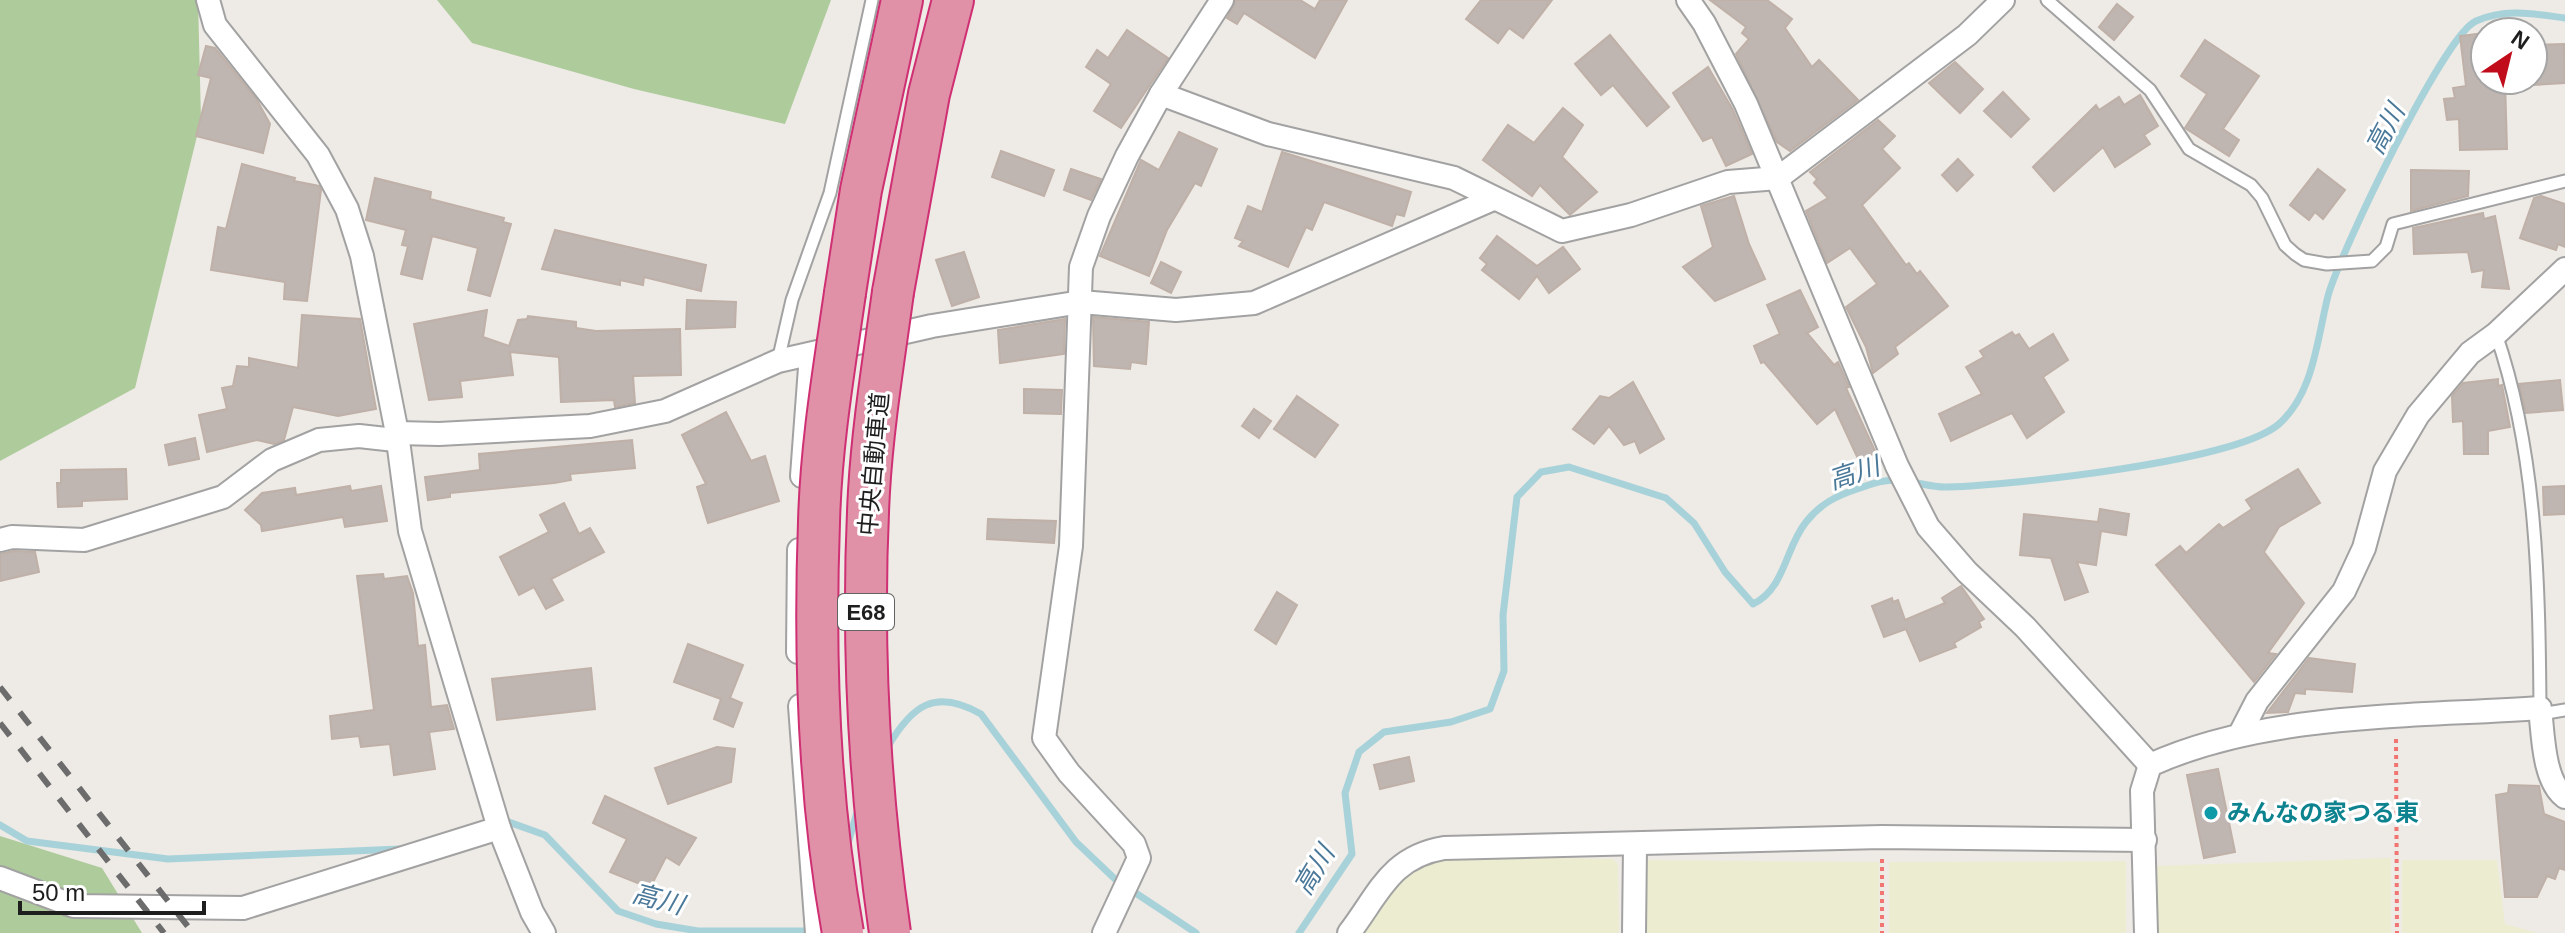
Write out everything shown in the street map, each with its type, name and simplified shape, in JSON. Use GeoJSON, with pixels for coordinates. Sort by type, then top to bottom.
{"type":"FeatureCollection","features":[{"type":"Feature","properties":{"kind":"highway","name":"中央自動車道"},"geometry":{"type":"LineString","coordinates":[[829,921],[818,631],[819,520],[829,408],[861,190],[902,0]]}},
{"type":"Feature","properties":{"kind":"highway","name":"中央自動車道"},"geometry":{"type":"LineString","coordinates":[[890,933],[870,726],[866,597],[869,489],[893,292],[929,94],[953,0]]}},
{"type":"Feature","properties":{"kind":"street"},"geometry":{"type":"LineString","coordinates":[[208,0],[215,25],[318,155],[347,209],[362,256],[396,436],[410,531],[499,828],[532,912],[544,933]]}},
{"type":"Feature","properties":{"kind":"street"},"geometry":{"type":"LineString","coordinates":[[1107,929],[1139,858],[1134,844],[1069,773],[1044,738],[1050,677],[1071,546],[1073,406],[1081,267],[1099,216],[1161,94],[1222,0]]}},
{"type":"Feature","properties":{"kind":"street"},"geometry":{"type":"LineString","coordinates":[[1688,0],[1704,23],[1746,104],[1909,494],[1928,527],[1967,572],[2025,627],[2150,765]]}},
{"type":"Feature","properties":{"kind":"street"},"geometry":{"type":"LineString","coordinates":[[1161,94],[1268,134],[1454,178],[1562,231],[1631,215],[1728,182],[1778,178],[1967,35],[2003,0]]}},
{"type":"Feature","properties":{"kind":"street"},"geometry":{"type":"LineString","coordinates":[[0,540],[12,537],[84,540],[223,497],[272,460],[319,440],[590,426],[665,411],[778,361],[932,326],[1081,302],[1176,310],[1254,303],[1493,199]]}},
{"type":"Feature","properties":{"kind":"street"},"geometry":{"type":"LineString","coordinates":[[2240,734],[2257,701],[2344,591],[2364,548],[2385,471],[2418,415],[2470,353],[2496,334],[2565,269]]}},
{"type":"Feature","properties":{"kind":"street"},"geometry":{"type":"LineString","coordinates":[[811,354],[797,602],[801,745],[829,921],[817,933]]}},
{"type":"Feature","properties":{"kind":"street"},"geometry":{"type":"LineString","coordinates":[[2150,765],[2240,734],[2396,719],[2540,711],[2549,767],[2559,793],[2565,797]]}},
{"type":"Feature","properties":{"kind":"street"},"geometry":{"type":"LineString","coordinates":[[2146,933],[2142,791],[2150,765]]}},
{"type":"Feature","properties":{"kind":"street"},"geometry":{"type":"LineString","coordinates":[[0,878],[74,906],[243,908],[499,828]]}},
{"type":"Feature","properties":{"kind":"street"},"geometry":{"type":"LineString","coordinates":[[1349,933],[1382,884],[1398,867],[1421,852],[1444,848],[1635,846],[1882,837],[2145,840]]}},
{"type":"Feature","properties":{"kind":"street"},"geometry":{"type":"LineString","coordinates":[[1634,933],[1635,846]]}},
{"type":"Feature","properties":{"kind":"street"},"geometry":{"type":"LineString","coordinates":[[532,912],[557,933]]}},
{"type":"Feature","properties":{"kind":"lane"},"geometry":{"type":"LineString","coordinates":[[778,361],[792,300],[830,193],[872,0]]}},
{"type":"Feature","properties":{"kind":"lane"},"geometry":{"type":"LineString","coordinates":[[2047,0],[2150,90],[2189,149],[2251,185],[2262,198],[2285,245],[2304,260],[2327,264],[2372,261],[2386,247],[2393,224],[2565,181]]}},
{"type":"Feature","properties":{"kind":"lane"},"geometry":{"type":"LineString","coordinates":[[2496,334],[2515,405],[2530,489],[2539,597],[2540,711],[2565,710]]}},
{"type":"Feature","properties":{"kind":"path"},"geometry":{"type":"LineString","coordinates":[[2396,719],[2397,933]]}},
{"type":"Feature","properties":{"kind":"path"},"geometry":{"type":"LineString","coordinates":[[1882,837],[1882,933]]}},
{"type":"Feature","properties":{"kind":"green space"},"geometry":{"type":"Polygon","coordinates":[[[0,0],[198,0],[201,120],[135,388],[0,461],[0,0]]]}},
{"type":"Feature","properties":{"kind":"green space"},"geometry":{"type":"Polygon","coordinates":[[[437,0],[831,0],[785,124],[634,89],[472,43],[437,0]]]}},
{"type":"Feature","properties":{"kind":"green space"},"geometry":{"type":"Polygon","coordinates":[[[0,836],[102,868],[142,933],[0,933],[0,836]]]}},
{"type":"Feature","properties":{"kind":"green space"},"geometry":{"type":"Polygon","coordinates":[[[1442,856],[1613,859],[1618,864],[1619,933],[1359,933],[1398,875],[1442,856]]]}},
{"type":"Feature","properties":{"kind":"green space"},"geometry":{"type":"Polygon","coordinates":[[[2391,858],[2391,933],[2156,933],[2155,866],[2391,858]]]}},
{"type":"Feature","properties":{"kind":"green space"},"geometry":{"type":"Polygon","coordinates":[[[1646,860],[1879,862],[1879,933],[1639,933],[1646,860]]]}},
{"type":"Feature","properties":{"kind":"green space"},"geometry":{"type":"Polygon","coordinates":[[[2402,860],[2497,860],[2505,924],[2537,933],[2402,933],[2402,860]]]}},
{"type":"Feature","properties":{"kind":"green space"},"geometry":{"type":"Polygon","coordinates":[[[2126,861],[2126,933],[1889,933],[1889,862],[2126,861]]]}},
{"type":"Feature","properties":{"kind":"building"},"geometry":{"type":"Polygon","coordinates":[[[1236,0],[1300,0],[1315,9],[1320,0],[1347,0],[1315,58],[1244,13],[1237,24],[1227,18],[1236,0]]]}},
{"type":"Feature","properties":{"kind":"building"},"geometry":{"type":"Polygon","coordinates":[[[1481,0],[1552,0],[1523,38],[1509,28],[1498,43],[1466,19],[1481,0]]]}},
{"type":"Feature","properties":{"kind":"building"},"geometry":{"type":"Polygon","coordinates":[[[1710,0],[1767,0],[1792,19],[1785,28],[1812,67],[1819,60],[1858,100],[1790,151],[1777,142],[1736,54],[1749,39],[1742,33],[1746,27],[1710,0]]]}},
{"type":"Feature","properties":{"kind":"building"},"geometry":{"type":"Polygon","coordinates":[[[2117,4],[2133,17],[2114,40],[2099,27],[2117,4]]]}},
{"type":"Feature","properties":{"kind":"building"},"geometry":{"type":"Polygon","coordinates":[[[1127,30],[1168,58],[1121,128],[1094,111],[1111,84],[1086,67],[1097,50],[1108,58],[1127,30]]]}},
{"type":"Feature","properties":{"kind":"building"},"geometry":{"type":"Polygon","coordinates":[[[1610,35],[1669,107],[1647,126],[1613,85],[1601,95],[1575,64],[1610,35]]]}},
{"type":"Feature","properties":{"kind":"building"},"geometry":{"type":"Polygon","coordinates":[[[2469,35],[2469,96],[2505,96],[2507,149],[2460,150],[2459,119],[2447,120],[2444,99],[2455,98],[2453,88],[2466,86],[2460,36],[2469,35]]]}},
{"type":"Feature","properties":{"kind":"building"},"geometry":{"type":"Polygon","coordinates":[[[2205,40],[2259,76],[2223,129],[2239,140],[2229,156],[2185,128],[2207,94],[2181,76],[2205,40]]]}},
{"type":"Feature","properties":{"kind":"building"},"geometry":{"type":"Polygon","coordinates":[[[2549,44],[2564,44],[2565,83],[2549,84],[2549,44]]]}},
{"type":"Feature","properties":{"kind":"building"},"geometry":{"type":"Polygon","coordinates":[[[206,46],[215,48],[257,100],[270,124],[263,153],[196,136],[211,78],[198,75],[206,46]]]}},
{"type":"Feature","properties":{"kind":"building"},"geometry":{"type":"Polygon","coordinates":[[[1955,62],[1983,89],[1960,113],[1929,83],[1955,62]]]}},
{"type":"Feature","properties":{"kind":"building"},"geometry":{"type":"Polygon","coordinates":[[[1708,67],[1733,110],[1752,154],[1726,166],[1712,137],[1703,141],[1673,93],[1708,67]]]}},
{"type":"Feature","properties":{"kind":"building"},"geometry":{"type":"Polygon","coordinates":[[[2003,92],[2029,119],[2011,137],[1984,111],[2003,92]]]}},
{"type":"Feature","properties":{"kind":"building"},"geometry":{"type":"Polygon","coordinates":[[[2140,95],[2158,126],[2144,135],[2150,144],[2115,167],[2103,147],[2054,191],[2033,167],[2096,105],[2099,110],[2119,97],[2124,105],[2140,95]]]}},
{"type":"Feature","properties":{"kind":"building"},"geometry":{"type":"Polygon","coordinates":[[[1563,108],[1583,125],[1562,157],[1597,192],[1570,215],[1540,185],[1532,196],[1483,160],[1508,125],[1534,143],[1563,108]]]}},
{"type":"Feature","properties":{"kind":"building"},"geometry":{"type":"Polygon","coordinates":[[[1878,120],[1895,136],[1882,149],[1900,168],[1862,205],[1906,265],[1909,263],[1917,274],[1920,271],[1948,306],[1895,347],[1898,354],[1873,373],[1866,347],[1846,307],[1877,284],[1850,248],[1827,263],[1806,211],[1828,198],[1814,183],[1817,179],[1810,172],[1878,120]]]}},
{"type":"Feature","properties":{"kind":"building"},"geometry":{"type":"Polygon","coordinates":[[[1179,132],[1217,149],[1201,186],[1195,183],[1167,230],[1149,276],[1100,256],[1141,160],[1159,170],[1179,132]]]}},
{"type":"Feature","properties":{"kind":"building"},"geometry":{"type":"Polygon","coordinates":[[[1001,151],[1054,170],[1044,196],[992,177],[1001,151]]]}},
{"type":"Feature","properties":{"kind":"building"},"geometry":{"type":"Polygon","coordinates":[[[1282,152],[1411,192],[1404,216],[1396,214],[1392,226],[1324,202],[1312,230],[1306,227],[1288,267],[1239,246],[1243,241],[1235,238],[1248,206],[1262,212],[1282,152]]]}},
{"type":"Feature","properties":{"kind":"building"},"geometry":{"type":"Polygon","coordinates":[[[1958,159],[1973,175],[1957,191],[1942,175],[1958,159]]]}},
{"type":"Feature","properties":{"kind":"building"},"geometry":{"type":"Polygon","coordinates":[[[242,164],[295,178],[294,181],[319,186],[321,190],[307,301],[284,299],[285,282],[211,270],[218,227],[226,229],[242,164]]]}},
{"type":"Feature","properties":{"kind":"building"},"geometry":{"type":"Polygon","coordinates":[[[1071,169],[1101,179],[1091,200],[1064,190],[1071,169]]]}},
{"type":"Feature","properties":{"kind":"building"},"geometry":{"type":"Polygon","coordinates":[[[2318,169],[2345,190],[2323,219],[2315,212],[2309,220],[2290,205],[2318,169]]]}},
{"type":"Feature","properties":{"kind":"building"},"geometry":{"type":"Polygon","coordinates":[[[2411,170],[2469,171],[2468,196],[2411,211],[2411,170]]]}},
{"type":"Feature","properties":{"kind":"building"},"geometry":{"type":"Polygon","coordinates":[[[375,178],[431,192],[430,199],[504,218],[503,222],[511,224],[490,296],[468,290],[478,248],[432,236],[422,279],[401,274],[408,246],[402,245],[406,230],[366,220],[375,178]]]}},
{"type":"Feature","properties":{"kind":"building"},"geometry":{"type":"Polygon","coordinates":[[[1734,196],[1749,244],[1765,279],[1715,301],[1683,267],[1713,247],[1701,206],[1734,196]]]}},
{"type":"Feature","properties":{"kind":"building"},"geometry":{"type":"Polygon","coordinates":[[[2541,196],[2565,204],[2565,247],[2558,244],[2556,250],[2520,238],[2534,198],[2541,196]]]}},
{"type":"Feature","properties":{"kind":"building"},"geometry":{"type":"Polygon","coordinates":[[[2483,213],[2484,219],[2495,216],[2509,289],[2482,287],[2484,270],[2472,272],[2468,252],[2414,254],[2413,228],[2483,213]]]}},
{"type":"Feature","properties":{"kind":"building"},"geometry":{"type":"Polygon","coordinates":[[[555,230],[706,265],[701,291],[644,277],[643,285],[620,280],[620,285],[542,269],[555,230]]]}},
{"type":"Feature","properties":{"kind":"building"},"geometry":{"type":"Polygon","coordinates":[[[1497,236],[1537,266],[1563,247],[1580,269],[1549,293],[1537,276],[1519,299],[1482,270],[1487,264],[1480,258],[1497,236]]]}},
{"type":"Feature","properties":{"kind":"building"},"geometry":{"type":"Polygon","coordinates":[[[964,252],[979,297],[952,306],[936,260],[964,252]]]}},
{"type":"Feature","properties":{"kind":"building"},"geometry":{"type":"Polygon","coordinates":[[[1161,262],[1181,272],[1171,293],[1151,283],[1161,262]]]}},
{"type":"Feature","properties":{"kind":"building"},"geometry":{"type":"Polygon","coordinates":[[[1800,290],[1818,327],[1807,333],[1834,365],[1838,362],[1849,387],[1846,388],[1876,453],[1859,461],[1835,409],[1817,424],[1764,362],[1761,363],[1754,346],[1780,334],[1767,305],[1800,290]]]}},
{"type":"Feature","properties":{"kind":"building"},"geometry":{"type":"Polygon","coordinates":[[[687,300],[736,302],[735,327],[686,329],[687,300]]]}},
{"type":"Feature","properties":{"kind":"building"},"geometry":{"type":"Polygon","coordinates":[[[487,310],[483,337],[509,346],[518,320],[527,319],[528,316],[576,322],[576,328],[596,331],[680,329],[681,375],[633,376],[635,403],[615,407],[614,400],[561,402],[559,357],[510,352],[513,375],[460,381],[462,397],[429,400],[414,324],[487,310]]]}},
{"type":"Feature","properties":{"kind":"building"},"geometry":{"type":"Polygon","coordinates":[[[302,315],[360,319],[376,409],[338,416],[293,407],[284,440],[274,444],[257,440],[207,452],[199,415],[227,409],[222,388],[233,386],[237,366],[249,367],[249,358],[298,368],[302,315]]]}},
{"type":"Feature","properties":{"kind":"building"},"geometry":{"type":"Polygon","coordinates":[[[1093,317],[1149,322],[1146,364],[1131,362],[1130,369],[1094,366],[1093,317]]]}},
{"type":"Feature","properties":{"kind":"building"},"geometry":{"type":"Polygon","coordinates":[[[1065,319],[1064,354],[1000,363],[998,330],[1065,319]]]}},
{"type":"Feature","properties":{"kind":"building"},"geometry":{"type":"Polygon","coordinates":[[[2012,332],[2015,336],[2019,334],[2029,349],[2053,334],[2068,360],[2043,377],[2064,412],[2027,438],[2012,413],[1951,441],[1939,414],[1982,394],[1966,367],[1984,357],[1980,351],[2012,332]]]}},
{"type":"Feature","properties":{"kind":"building"},"geometry":{"type":"Polygon","coordinates":[[[2498,379],[2498,386],[2502,385],[2510,427],[2488,431],[2488,454],[2464,454],[2463,421],[2453,422],[2452,396],[2463,383],[2498,379]]]}},
{"type":"Feature","properties":{"kind":"building"},"geometry":{"type":"Polygon","coordinates":[[[2560,380],[2563,410],[2526,413],[2519,384],[2560,380]]]}},
{"type":"Feature","properties":{"kind":"building"},"geometry":{"type":"Polygon","coordinates":[[[1633,382],[1664,439],[1640,453],[1635,441],[1624,445],[1609,426],[1594,444],[1573,429],[1600,396],[1609,398],[1633,382]]]}},
{"type":"Feature","properties":{"kind":"building"},"geometry":{"type":"Polygon","coordinates":[[[1024,389],[1062,390],[1061,414],[1024,413],[1024,389]]]}},
{"type":"Feature","properties":{"kind":"building"},"geometry":{"type":"Polygon","coordinates":[[[1297,396],[1338,425],[1315,457],[1274,429],[1297,396]]]}},
{"type":"Feature","properties":{"kind":"building"},"geometry":{"type":"Polygon","coordinates":[[[1254,409],[1271,421],[1259,438],[1242,426],[1254,409]]]}},
{"type":"Feature","properties":{"kind":"building"},"geometry":{"type":"Polygon","coordinates":[[[726,412],[751,461],[765,456],[779,501],[708,523],[697,487],[706,484],[682,435],[726,412]]]}},
{"type":"Feature","properties":{"kind":"building"},"geometry":{"type":"Polygon","coordinates":[[[195,438],[199,459],[169,465],[165,445],[195,438]]]}},
{"type":"Feature","properties":{"kind":"building"},"geometry":{"type":"Polygon","coordinates":[[[632,440],[635,468],[570,474],[571,480],[450,493],[450,497],[428,500],[425,477],[480,470],[479,454],[632,440]]]}},
{"type":"Feature","properties":{"kind":"building"},"geometry":{"type":"Polygon","coordinates":[[[126,469],[127,499],[82,501],[82,506],[58,507],[57,483],[61,483],[61,470],[126,469]]]}},
{"type":"Feature","properties":{"kind":"building"},"geometry":{"type":"Polygon","coordinates":[[[2298,469],[2320,503],[2279,527],[2264,552],[2304,603],[2268,653],[2276,654],[2254,682],[2156,565],[2180,546],[2186,553],[2219,524],[2223,528],[2252,509],[2246,500],[2298,469]]]}},
{"type":"Feature","properties":{"kind":"building"},"geometry":{"type":"Polygon","coordinates":[[[350,486],[351,491],[381,486],[387,521],[345,527],[343,517],[262,531],[261,525],[245,510],[262,493],[295,488],[296,495],[350,486]]]}},
{"type":"Feature","properties":{"kind":"building"},"geometry":{"type":"Polygon","coordinates":[[[2565,486],[2565,514],[2544,515],[2543,487],[2565,486]]]}},
{"type":"Feature","properties":{"kind":"building"},"geometry":{"type":"Polygon","coordinates":[[[564,503],[579,534],[590,528],[604,552],[551,579],[563,600],[546,609],[534,587],[519,595],[500,557],[549,532],[540,515],[564,503]]]}},
{"type":"Feature","properties":{"kind":"building"},"geometry":{"type":"Polygon","coordinates":[[[2100,509],[2129,514],[2126,535],[2101,531],[2096,565],[2077,562],[2088,592],[2065,600],[2051,558],[2020,555],[2024,514],[2098,522],[2100,509]]]}},
{"type":"Feature","properties":{"kind":"building"},"geometry":{"type":"Polygon","coordinates":[[[988,519],[1056,521],[1054,543],[987,539],[988,519]]]}},
{"type":"Feature","properties":{"kind":"building"},"geometry":{"type":"Polygon","coordinates":[[[35,552],[39,572],[0,581],[0,554],[35,552]]]}},
{"type":"Feature","properties":{"kind":"building"},"geometry":{"type":"Polygon","coordinates":[[[383,574],[384,579],[407,576],[413,593],[418,646],[425,645],[431,707],[447,705],[454,729],[429,732],[435,769],[394,775],[390,744],[361,747],[359,736],[332,739],[330,716],[374,710],[357,576],[383,574]]]}},
{"type":"Feature","properties":{"kind":"building"},"geometry":{"type":"Polygon","coordinates":[[[1961,586],[1984,619],[1979,622],[1981,627],[1954,643],[1956,647],[1920,661],[1906,629],[1884,637],[1872,606],[1892,598],[1893,602],[1898,600],[1905,620],[1945,603],[1942,598],[1961,586]]]}},
{"type":"Feature","properties":{"kind":"building"},"geometry":{"type":"Polygon","coordinates":[[[1277,592],[1297,605],[1276,644],[1255,630],[1277,592]]]}},
{"type":"Feature","properties":{"kind":"building"},"geometry":{"type":"Polygon","coordinates":[[[688,644],[743,665],[730,698],[742,703],[733,727],[714,719],[721,699],[674,682],[688,644]]]}},
{"type":"Feature","properties":{"kind":"building"},"geometry":{"type":"Polygon","coordinates":[[[2309,658],[2355,664],[2352,692],[2305,689],[2305,694],[2295,693],[2288,712],[2267,713],[2309,658]]]}},
{"type":"Feature","properties":{"kind":"building"},"geometry":{"type":"Polygon","coordinates":[[[591,668],[595,709],[497,720],[492,679],[591,668]]]}},
{"type":"Feature","properties":{"kind":"building"},"geometry":{"type":"Polygon","coordinates":[[[717,747],[735,749],[731,782],[668,804],[655,768],[717,747]]]}},
{"type":"Feature","properties":{"kind":"building"},"geometry":{"type":"Polygon","coordinates":[[[1409,757],[1414,781],[1380,789],[1374,765],[1409,757]]]}},
{"type":"Feature","properties":{"kind":"building","name":"みんなの家つる東"},"geometry":{"type":"Polygon","coordinates":[[[2218,769],[2235,852],[2204,858],[2187,775],[2218,769]]]}},
{"type":"Feature","properties":{"kind":"building"},"geometry":{"type":"Polygon","coordinates":[[[2509,785],[2539,786],[2544,814],[2565,822],[2565,870],[2559,868],[2555,879],[2547,876],[2537,897],[2505,897],[2496,795],[2508,793],[2509,785]]]}},
{"type":"Feature","properties":{"kind":"building"},"geometry":{"type":"Polygon","coordinates":[[[605,796],[696,838],[679,865],[666,857],[650,888],[610,872],[627,839],[593,823],[605,796]]]}},
{"type":"Feature","properties":{"kind":"waterway","name":"高川"},"geometry":{"type":"LineString","coordinates":[[1912,482],[1944,487],[1979,485],[2121,469],[2218,450],[2255,438],[2279,424],[2291,411],[2307,381],[2328,296],[2371,195],[2418,103],[2461,35],[2476,21],[2498,14],[2565,18]]}},
{"type":"Feature","properties":{"kind":"waterway","name":"高川"},"geometry":{"type":"LineString","coordinates":[[1299,933],[1352,854],[1345,793],[1359,752],[1384,732],[1451,722],[1490,709],[1504,671],[1503,615],[1517,497],[1541,472],[1569,467],[1666,498],[1694,523],[1725,572],[1753,604],[1772,589],[1799,532],[1817,510],[1849,492],[1878,482],[1900,480]]}},
{"type":"Feature","properties":{"kind":"waterway","name":"高川"},"geometry":{"type":"LineString","coordinates":[[887,748],[906,721],[926,705],[950,702],[981,714],[1076,842],[1116,880],[1196,933]]}},
{"type":"Feature","properties":{"kind":"waterway","name":"高川"},"geometry":{"type":"LineString","coordinates":[[848,843],[858,809]]}},
{"type":"Feature","properties":{"kind":"waterway","name":"高川"},"geometry":{"type":"LineString","coordinates":[[503,820],[545,835],[618,911],[656,924],[698,931],[812,931]]}},
{"type":"Feature","properties":{"kind":"waterway","name":"高川"},"geometry":{"type":"LineString","coordinates":[[0,825],[27,841],[168,859],[400,849]]}},
{"type":"Feature","properties":{"kind":"railway"},"geometry":{"type":"LineString","coordinates":[[0,687],[193,933]]}},
{"type":"Feature","properties":{"kind":"railway"},"geometry":{"type":"LineString","coordinates":[[0,723],[164,933]]}},
{"type":"Feature","properties":{"kind":"place","name":"みんなの家つる東"},"geometry":{"type":"Point","coordinates":[2211,813]}}]}
